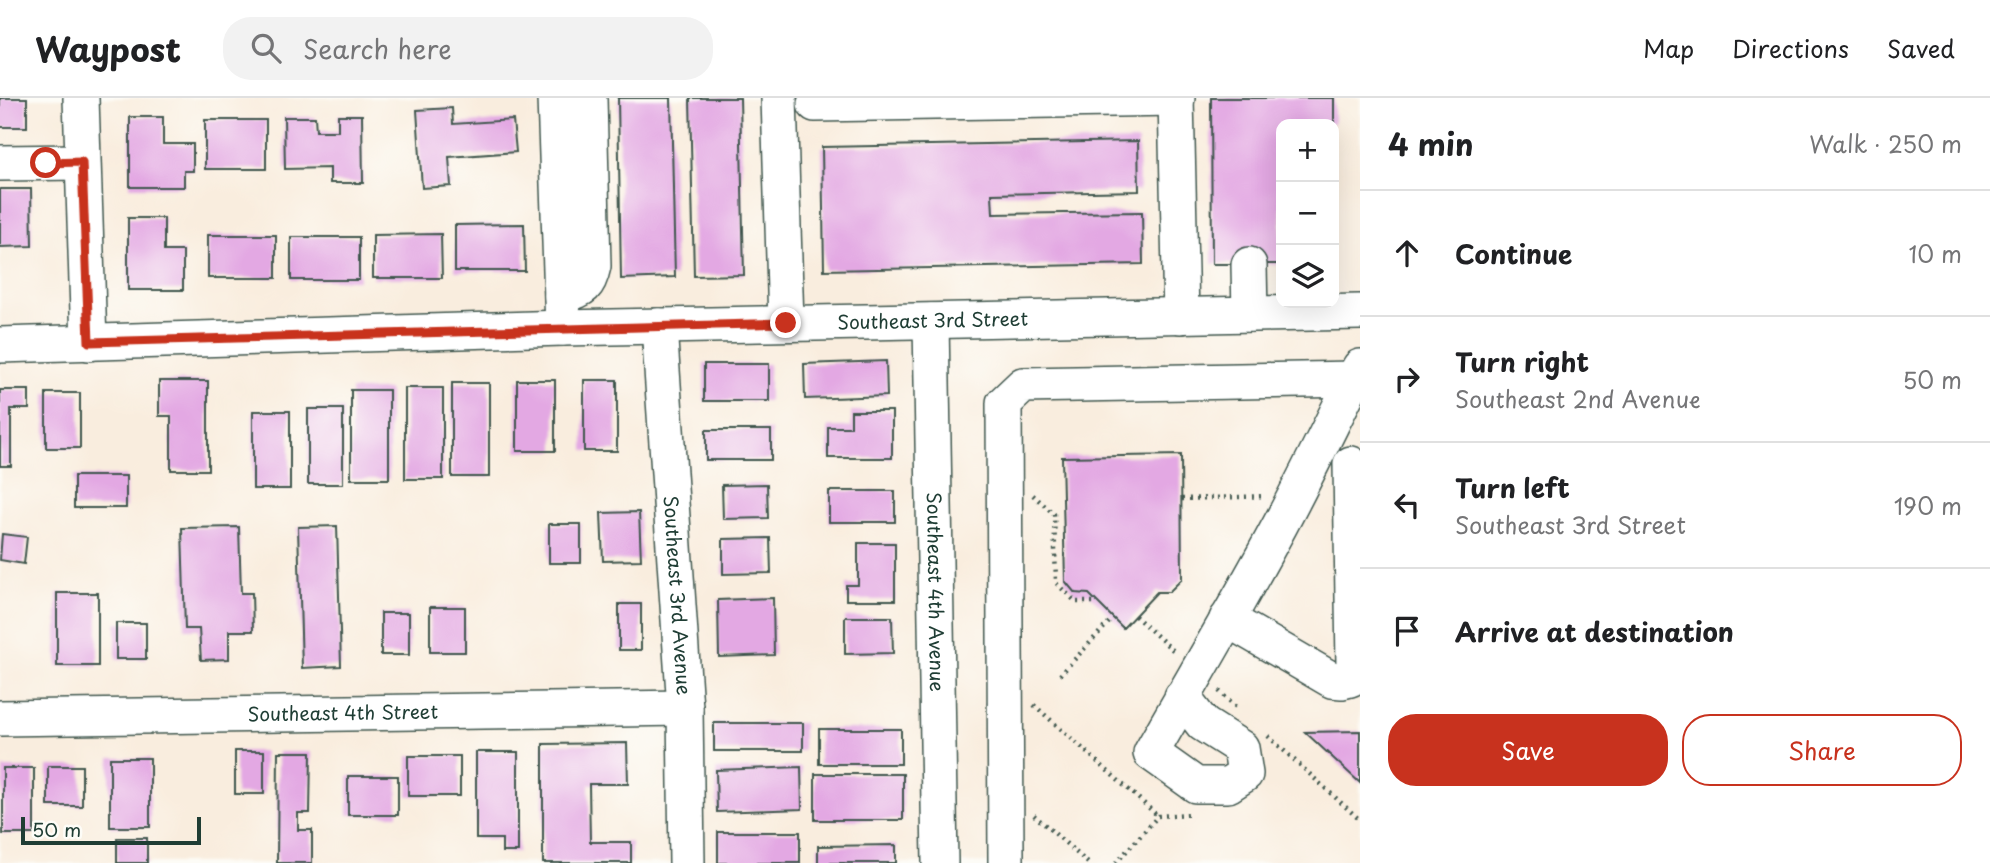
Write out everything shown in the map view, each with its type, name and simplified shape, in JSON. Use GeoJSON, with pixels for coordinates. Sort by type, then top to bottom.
{"type":"FeatureCollection","features":[{"type":"Feature","properties":{"kind":"street"},"geometry":{"type":"LineString","coordinates":[[81,98],[89,342]]}},
{"type":"Feature","properties":{"kind":"street"},"geometry":{"type":"LineString","coordinates":[[555,98],[562,312]]}},
{"type":"Feature","properties":{"kind":"street"},"geometry":{"type":"LineString","coordinates":[[562,312],[585,287],[593,266],[589,98]]}},
{"type":"Feature","properties":{"kind":"street"},"geometry":{"type":"LineString","coordinates":[[779,98],[786,323]]}},
{"type":"Feature","properties":{"kind":"street"},"geometry":{"type":"LineString","coordinates":[[815,104],[1177,98],[1181,316]]}},
{"type":"Feature","properties":{"kind":"street"},"geometry":{"type":"LineString","coordinates":[[0,163],[82,162]]}},
{"type":"Feature","properties":{"kind":"street"},"geometry":{"type":"LineString","coordinates":[[1249,265],[1250,314]]}},
{"type":"Feature","properties":{"kind":"street","name":"Southeast 3rd Street"},"geometry":{"type":"LineString","coordinates":[[0,345],[89,342],[562,312],[659,326],[1181,316],[1338,309]]}},
{"type":"Feature","properties":{"kind":"street","name":"Southeast 4th Avenue"},"geometry":{"type":"LineString","coordinates":[[930,321],[940,863]]}},
{"type":"Feature","properties":{"kind":"street","name":"Southeast 3rd Avenue"},"geometry":{"type":"LineString","coordinates":[[659,326],[685,708],[687,863]]}},
{"type":"Feature","properties":{"kind":"street"},"geometry":{"type":"LineString","coordinates":[[1006,863],[1004,403],[1023,385],[1357,373],[1280,524],[1182,698]]}},
{"type":"Feature","properties":{"kind":"street"},"geometry":{"type":"LineString","coordinates":[[1227,619],[1332,680],[1350,679],[1354,666],[1355,464],[1320,446]]}},
{"type":"Feature","properties":{"kind":"street","name":"Southeast 4th Street"},"geometry":{"type":"LineString","coordinates":[[0,718],[685,708]]}},
{"type":"Feature","properties":{"kind":"path"},"geometry":{"type":"LineString","coordinates":[[1029,491],[1054,514],[1056,583],[1076,602],[1098,602]]}},
{"type":"Feature","properties":{"kind":"path"},"geometry":{"type":"LineString","coordinates":[[1182,499],[1278,496]]}},
{"type":"Feature","properties":{"kind":"path"},"geometry":{"type":"LineString","coordinates":[[1060,675],[1113,618]]}},
{"type":"Feature","properties":{"kind":"path"},"geometry":{"type":"LineString","coordinates":[[1005,679],[1158,816]]}},
{"type":"Feature","properties":{"kind":"path"},"geometry":{"type":"LineString","coordinates":[[1116,863],[1158,816],[1194,813]]}},
{"type":"Feature","properties":{"kind":"building"},"geometry":{"type":"Polygon","coordinates":[[[0,98],[27,98],[27,127],[0,127],[0,98]]]}},
{"type":"Feature","properties":{"kind":"building"},"geometry":{"type":"Polygon","coordinates":[[[618,98],[671,98],[675,277],[621,279],[618,98]]]}},
{"type":"Feature","properties":{"kind":"building"},"geometry":{"type":"Polygon","coordinates":[[[690,98],[740,98],[744,275],[694,276],[690,98]]]}},
{"type":"Feature","properties":{"kind":"building"},"geometry":{"type":"Polygon","coordinates":[[[1211,98],[1334,98],[1334,119],[1276,119],[1276,264],[1212,264],[1211,98]]]}},
{"type":"Feature","properties":{"kind":"building"},"geometry":{"type":"Polygon","coordinates":[[[452,108],[453,124],[513,120],[516,152],[449,157],[451,186],[422,188],[417,110],[452,108]]]}},
{"type":"Feature","properties":{"kind":"building"},"geometry":{"type":"Polygon","coordinates":[[[338,115],[362,115],[363,183],[330,183],[330,168],[285,169],[284,117],[315,117],[316,131],[338,131],[338,115]]]}},
{"type":"Feature","properties":{"kind":"building"},"geometry":{"type":"Polygon","coordinates":[[[130,117],[163,117],[163,144],[193,144],[193,171],[184,171],[184,187],[130,187],[130,117]]]}},
{"type":"Feature","properties":{"kind":"building"},"geometry":{"type":"Polygon","coordinates":[[[205,120],[266,120],[266,169],[205,169],[205,120]]]}},
{"type":"Feature","properties":{"kind":"building"},"geometry":{"type":"Polygon","coordinates":[[[1138,141],[1139,191],[992,194],[993,214],[1142,212],[1143,264],[824,270],[822,147],[1138,141]]]}},
{"type":"Feature","properties":{"kind":"building"},"geometry":{"type":"Polygon","coordinates":[[[0,189],[31,189],[32,246],[0,247],[0,189]]]}},
{"type":"Feature","properties":{"kind":"building"},"geometry":{"type":"Polygon","coordinates":[[[128,218],[164,218],[164,251],[183,251],[183,290],[128,290],[128,218]]]}},
{"type":"Feature","properties":{"kind":"building"},"geometry":{"type":"Polygon","coordinates":[[[524,224],[525,271],[455,271],[455,225],[524,224]]]}},
{"type":"Feature","properties":{"kind":"building"},"geometry":{"type":"Polygon","coordinates":[[[441,234],[442,278],[373,278],[373,235],[441,234]]]}},
{"type":"Feature","properties":{"kind":"building"},"geometry":{"type":"Polygon","coordinates":[[[208,235],[276,235],[276,278],[208,278],[208,235]]]}},
{"type":"Feature","properties":{"kind":"building"},"geometry":{"type":"Polygon","coordinates":[[[291,237],[359,237],[359,280],[291,280],[291,237]]]}},
{"type":"Feature","properties":{"kind":"building"},"geometry":{"type":"Polygon","coordinates":[[[886,361],[887,396],[805,399],[804,364],[886,361]]]}},
{"type":"Feature","properties":{"kind":"building"},"geometry":{"type":"Polygon","coordinates":[[[704,364],[769,364],[769,401],[704,401],[704,364]]]}},
{"type":"Feature","properties":{"kind":"building"},"geometry":{"type":"Polygon","coordinates":[[[517,380],[555,380],[555,451],[517,451],[517,380]]]}},
{"type":"Feature","properties":{"kind":"building"},"geometry":{"type":"Polygon","coordinates":[[[584,380],[617,380],[617,451],[584,451],[584,380]]]}},
{"type":"Feature","properties":{"kind":"building"},"geometry":{"type":"Polygon","coordinates":[[[159,381],[208,381],[208,470],[171,470],[171,416],[159,416],[159,381]]]}},
{"type":"Feature","properties":{"kind":"building"},"geometry":{"type":"Polygon","coordinates":[[[452,383],[489,383],[489,477],[452,477],[452,383]]]}},
{"type":"Feature","properties":{"kind":"building"},"geometry":{"type":"Polygon","coordinates":[[[405,388],[443,388],[443,479],[405,479],[405,388]]]}},
{"type":"Feature","properties":{"kind":"building"},"geometry":{"type":"Polygon","coordinates":[[[0,390],[29,390],[29,409],[11,409],[11,466],[0,466],[0,390]]]}},
{"type":"Feature","properties":{"kind":"building"},"geometry":{"type":"Polygon","coordinates":[[[351,390],[389,390],[389,479],[351,479],[351,390]]]}},
{"type":"Feature","properties":{"kind":"building"},"geometry":{"type":"Polygon","coordinates":[[[46,393],[80,393],[80,448],[46,448],[46,393]]]}},
{"type":"Feature","properties":{"kind":"building"},"geometry":{"type":"Polygon","coordinates":[[[308,409],[343,409],[343,484],[308,484],[308,409]]]}},
{"type":"Feature","properties":{"kind":"building"},"geometry":{"type":"Polygon","coordinates":[[[253,411],[290,411],[290,489],[253,489],[253,411]]]}},
{"type":"Feature","properties":{"kind":"building"},"geometry":{"type":"Polygon","coordinates":[[[851,411],[892,411],[892,458],[828,458],[828,427],[851,427],[851,411]]]}},
{"type":"Feature","properties":{"kind":"building"},"geometry":{"type":"Polygon","coordinates":[[[706,430],[771,430],[771,460],[706,460],[706,430]]]}},
{"type":"Feature","properties":{"kind":"building"},"geometry":{"type":"Polygon","coordinates":[[[1181,455],[1182,579],[1169,592],[1157,592],[1123,628],[1089,594],[1075,593],[1065,581],[1062,457],[1181,455]]]}},
{"type":"Feature","properties":{"kind":"building"},"geometry":{"type":"Polygon","coordinates":[[[74,476],[126,476],[126,508],[74,508],[74,476]]]}},
{"type":"Feature","properties":{"kind":"building"},"geometry":{"type":"Polygon","coordinates":[[[767,484],[768,518],[723,519],[722,485],[767,484]]]}},
{"type":"Feature","properties":{"kind":"building"},"geometry":{"type":"Polygon","coordinates":[[[829,491],[895,491],[895,522],[829,522],[829,491]]]}},
{"type":"Feature","properties":{"kind":"building"},"geometry":{"type":"Polygon","coordinates":[[[639,512],[641,560],[603,561],[601,513],[639,512]]]}},
{"type":"Feature","properties":{"kind":"building"},"geometry":{"type":"Polygon","coordinates":[[[549,524],[581,524],[581,563],[549,563],[549,524]]]}},
{"type":"Feature","properties":{"kind":"building"},"geometry":{"type":"Polygon","coordinates":[[[337,526],[341,666],[302,668],[298,527],[337,526]]]}},
{"type":"Feature","properties":{"kind":"building"},"geometry":{"type":"Polygon","coordinates":[[[239,527],[241,593],[252,593],[253,631],[229,631],[229,659],[201,660],[199,629],[185,629],[182,528],[239,527]]]}},
{"type":"Feature","properties":{"kind":"building"},"geometry":{"type":"Polygon","coordinates":[[[2,534],[27,537],[24,564],[0,560],[2,534]]]}},
{"type":"Feature","properties":{"kind":"building"},"geometry":{"type":"Polygon","coordinates":[[[770,538],[771,573],[723,574],[723,539],[770,538]]]}},
{"type":"Feature","properties":{"kind":"building"},"geometry":{"type":"Polygon","coordinates":[[[858,543],[895,543],[895,600],[846,600],[846,585],[858,585],[858,543]]]}},
{"type":"Feature","properties":{"kind":"building"},"geometry":{"type":"Polygon","coordinates":[[[57,593],[98,593],[98,666],[57,666],[57,593]]]}},
{"type":"Feature","properties":{"kind":"building"},"geometry":{"type":"Polygon","coordinates":[[[773,598],[774,655],[719,657],[718,600],[773,598]]]}},
{"type":"Feature","properties":{"kind":"building"},"geometry":{"type":"Polygon","coordinates":[[[619,604],[641,604],[641,650],[619,650],[619,604]]]}},
{"type":"Feature","properties":{"kind":"building"},"geometry":{"type":"Polygon","coordinates":[[[430,607],[465,607],[465,652],[430,652],[430,607]]]}},
{"type":"Feature","properties":{"kind":"building"},"geometry":{"type":"Polygon","coordinates":[[[381,613],[409,613],[409,655],[381,655],[381,613]]]}},
{"type":"Feature","properties":{"kind":"building"},"geometry":{"type":"Polygon","coordinates":[[[845,617],[892,617],[893,653],[845,654],[845,617]]]}},
{"type":"Feature","properties":{"kind":"building"},"geometry":{"type":"Polygon","coordinates":[[[116,623],[146,623],[146,659],[116,659],[116,623]]]}},
{"type":"Feature","properties":{"kind":"building"},"geometry":{"type":"Polygon","coordinates":[[[714,723],[803,723],[803,751],[714,751],[714,723]]]}},
{"type":"Feature","properties":{"kind":"building"},"geometry":{"type":"Polygon","coordinates":[[[819,729],[901,729],[901,764],[819,764],[819,729]]]}},
{"type":"Feature","properties":{"kind":"building"},"geometry":{"type":"Polygon","coordinates":[[[1360,731],[1360,783],[1305,732],[1360,731]]]}},
{"type":"Feature","properties":{"kind":"building"},"geometry":{"type":"Polygon","coordinates":[[[627,743],[628,784],[589,784],[590,842],[631,842],[631,863],[543,863],[543,744],[627,743]]]}},
{"type":"Feature","properties":{"kind":"building"},"geometry":{"type":"Polygon","coordinates":[[[235,751],[264,751],[264,794],[235,794],[235,751]]]}},
{"type":"Feature","properties":{"kind":"building"},"geometry":{"type":"Polygon","coordinates":[[[278,752],[311,752],[310,813],[298,813],[298,830],[312,830],[312,863],[277,863],[278,752]]]}},
{"type":"Feature","properties":{"kind":"building"},"geometry":{"type":"Polygon","coordinates":[[[476,752],[518,752],[518,852],[502,852],[502,839],[476,839],[476,752]]]}},
{"type":"Feature","properties":{"kind":"building"},"geometry":{"type":"Polygon","coordinates":[[[408,756],[460,756],[460,796],[408,796],[408,756]]]}},
{"type":"Feature","properties":{"kind":"building"},"geometry":{"type":"Polygon","coordinates":[[[110,758],[150,758],[150,827],[110,827],[110,758]]]}},
{"type":"Feature","properties":{"kind":"building"},"geometry":{"type":"Polygon","coordinates":[[[48,766],[82,766],[82,806],[48,806],[48,766]]]}},
{"type":"Feature","properties":{"kind":"building"},"geometry":{"type":"Polygon","coordinates":[[[801,767],[802,809],[717,812],[716,770],[801,767]]]}},
{"type":"Feature","properties":{"kind":"building"},"geometry":{"type":"Polygon","coordinates":[[[3,768],[34,768],[34,834],[3,834],[3,768]]]}},
{"type":"Feature","properties":{"kind":"building"},"geometry":{"type":"Polygon","coordinates":[[[815,774],[903,774],[903,820],[815,820],[815,774]]]}},
{"type":"Feature","properties":{"kind":"building"},"geometry":{"type":"Polygon","coordinates":[[[348,776],[398,776],[398,815],[348,815],[348,776]]]}},
{"type":"Feature","properties":{"kind":"building"},"geometry":{"type":"Polygon","coordinates":[[[718,832],[800,832],[800,863],[718,863],[718,832]]]}},
{"type":"Feature","properties":{"kind":"building"},"geometry":{"type":"Polygon","coordinates":[[[117,838],[147,838],[147,863],[117,863],[117,838]]]}},
{"type":"Feature","properties":{"kind":"building"},"geometry":{"type":"Polygon","coordinates":[[[896,845],[896,863],[818,863],[818,846],[896,845]]]}},
{"type":"Feature","properties":{"kind":"route"},"geometry":{"type":"LineString","coordinates":[[46,163],[82,162],[89,342],[786,323]]}}]}
